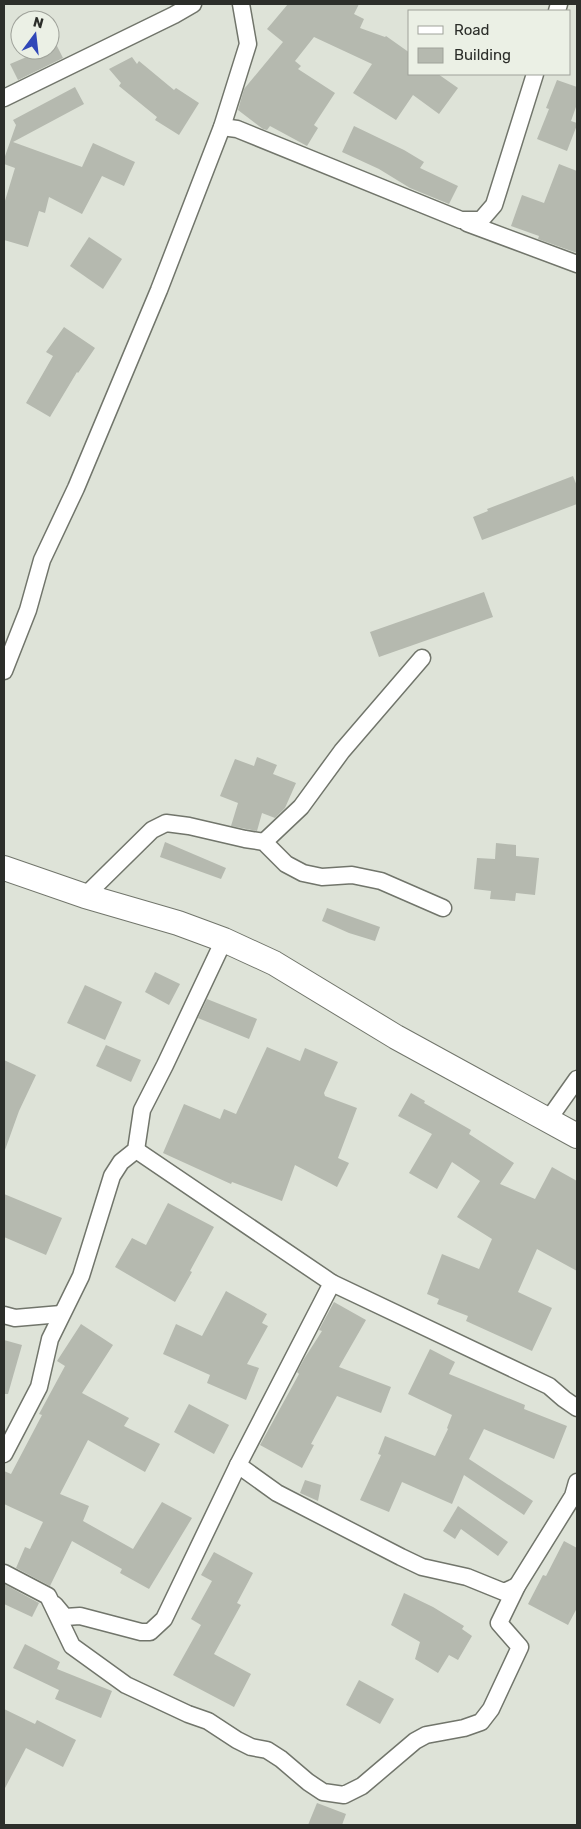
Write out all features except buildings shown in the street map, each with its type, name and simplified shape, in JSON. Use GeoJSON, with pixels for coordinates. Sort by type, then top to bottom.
{"type":"FeatureCollection","features":[{"type":"Feature","properties":{"kind":"main road"},"geometry":{"type":"LineString","coordinates":[[4,868],[85,896],[178,923],[224,940],[274,963],[396,1037],[577,1136]]}},
{"type":"Feature","properties":{"kind":"street"},"geometry":{"type":"LineString","coordinates":[[4,98],[193,4]]}},
{"type":"Feature","properties":{"kind":"street"},"geometry":{"type":"LineString","coordinates":[[4,671],[28,610],[42,560],[76,488],[159,290],[222,127],[248,44],[241,4]]}},
{"type":"Feature","properties":{"kind":"street"},"geometry":{"type":"LineString","coordinates":[[460,220],[481,220],[494,205],[535,75]]}},
{"type":"Feature","properties":{"kind":"street"},"geometry":{"type":"LineString","coordinates":[[222,127],[237,129],[460,220],[577,264]]}},
{"type":"Feature","properties":{"kind":"street"},"geometry":{"type":"LineString","coordinates":[[264,842],[302,807],[342,751],[422,658]]}},
{"type":"Feature","properties":{"kind":"street"},"geometry":{"type":"LineString","coordinates":[[85,896],[152,830],[166,823],[196,827],[244,840],[264,842],[286,864],[303,873],[322,877],[352,875],[381,881],[443,908]]}},
{"type":"Feature","properties":{"kind":"street"},"geometry":{"type":"LineString","coordinates":[[4,1454],[39,1387],[50,1339],[81,1276],[112,1176],[121,1162],[136,1150],[142,1110],[224,940]]}},
{"type":"Feature","properties":{"kind":"street"},"geometry":{"type":"LineString","coordinates":[[548,1120],[577,1079]]}},
{"type":"Feature","properties":{"kind":"street"},"geometry":{"type":"LineString","coordinates":[[136,1150],[332,1283],[549,1386],[577,1408]]}},
{"type":"Feature","properties":{"kind":"street"},"geometry":{"type":"LineString","coordinates":[[4,1573],[48,1596],[65,1617],[80,1616],[141,1632],[150,1632],[164,1619],[238,1465],[332,1283]]}},
{"type":"Feature","properties":{"kind":"street"},"geometry":{"type":"LineString","coordinates":[[4,1315],[15,1318],[61,1314]]}},
{"type":"Feature","properties":{"kind":"street"},"geometry":{"type":"LineString","coordinates":[[238,1465],[277,1493],[422,1567],[466,1577],[504,1592],[517,1586]]}},
{"type":"Feature","properties":{"kind":"street"},"geometry":{"type":"LineString","coordinates":[[48,1596],[72,1646],[126,1685],[188,1714],[208,1721],[237,1740],[267,1750],[323,1792],[344,1795],[362,1786],[426,1735],[464,1728],[481,1722],[491,1709],[520,1647],[499,1623],[517,1586],[573,1496],[577,1482]]}}]}
